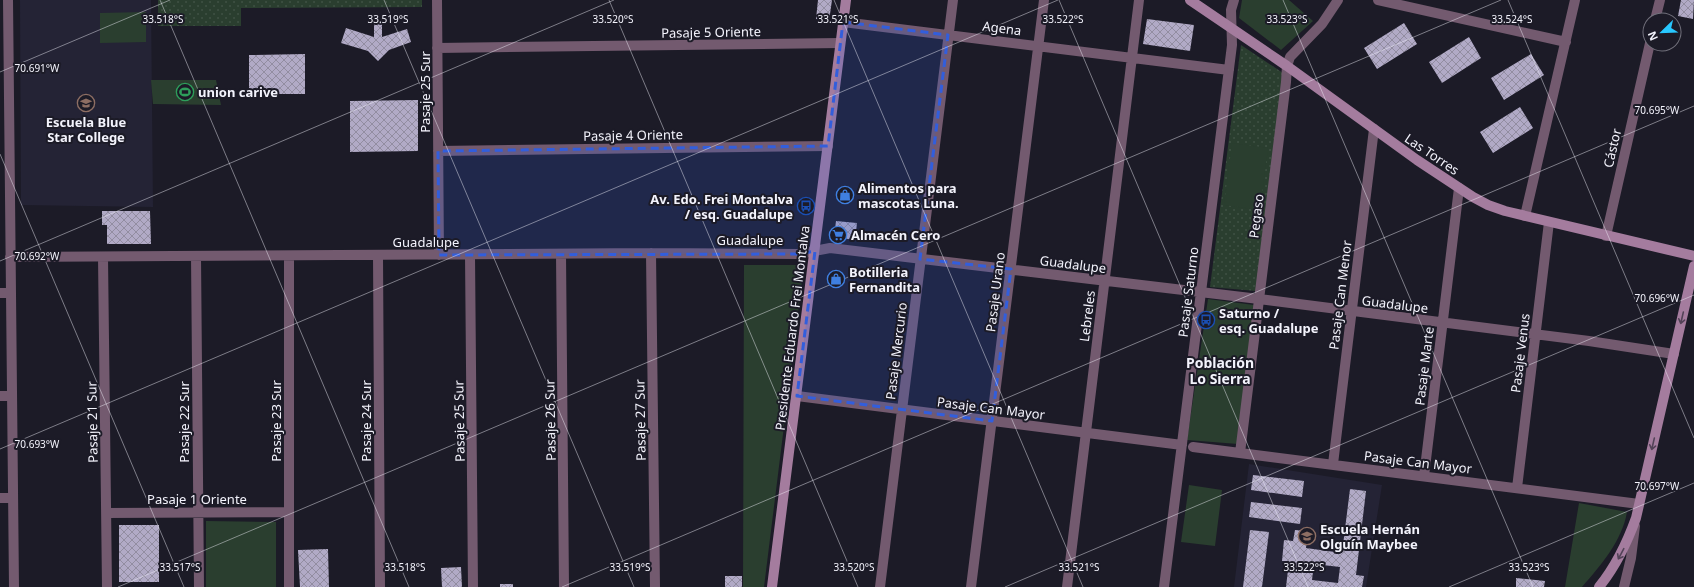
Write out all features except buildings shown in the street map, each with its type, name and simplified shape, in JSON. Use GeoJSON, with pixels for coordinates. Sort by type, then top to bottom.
{"type":"FeatureCollection","features":[{"type":"Feature","properties":{"kind":"street"},"geometry":{"type":"LineString","coordinates":[[8,0],[4,89],[5,191],[11,293],[14,587]]}},
{"type":"Feature","properties":{"kind":"street","name":"Pasaje 25 Sur"},"geometry":{"type":"LineString","coordinates":[[437,0],[439,255]]}},
{"type":"Feature","properties":{"kind":"street","name":"Presidente Eduardo Frei Montalva"},"geometry":{"type":"LineString","coordinates":[[772,587],[846,0]]}},
{"type":"Feature","properties":{"kind":"street","name":"Pasaje Mercurio"},"geometry":{"type":"LineString","coordinates":[[880,587],[953,0]]}},
{"type":"Feature","properties":{"kind":"street","name":"Pasaje Urano"},"geometry":{"type":"LineString","coordinates":[[971,587],[1044,0]]}},
{"type":"Feature","properties":{"kind":"street","name":"Lebreles"},"geometry":{"type":"LineString","coordinates":[[1067,587],[1138,0]]}},
{"type":"Feature","properties":{"kind":"street","name":"Las Torres"},"geometry":{"type":"LineString","coordinates":[[1190,0],[1287,66],[1459,188],[1488,205],[1549,222],[1694,256]]}},
{"type":"Feature","properties":{"kind":"street","name":"Pasaje Saturno"},"geometry":{"type":"LineString","coordinates":[[1164,587],[1232,45],[1231,10],[1234,0]]}},
{"type":"Feature","properties":{"kind":"street","name":"Pegaso"},"geometry":{"type":"LineString","coordinates":[[1240,452],[1287,66],[1293,53],[1322,24],[1338,0]]}},
{"type":"Feature","properties":{"kind":"street"},"geometry":{"type":"LineString","coordinates":[[1378,0],[1566,42]]}},
{"type":"Feature","properties":{"kind":"street"},"geometry":{"type":"LineString","coordinates":[[1525,216],[1576,0]]}},
{"type":"Feature","properties":{"kind":"street"},"geometry":{"type":"LineString","coordinates":[[1657,12],[1660,0]]}},
{"type":"Feature","properties":{"kind":"street","name":"Agena"},"geometry":{"type":"LineString","coordinates":[[843,22],[1229,70]]}},
{"type":"Feature","properties":{"kind":"street","name":"Pasaje 5 Oriente"},"geometry":{"type":"LineString","coordinates":[[437,48],[840,44]]}},
{"type":"Feature","properties":{"kind":"street","name":"Cástor"},"geometry":{"type":"LineString","coordinates":[[1606,236],[1648,52]]}},
{"type":"Feature","properties":{"kind":"street","name":"Pasaje Can Menor"},"geometry":{"type":"LineString","coordinates":[[1332,464],[1374,129]]}},
{"type":"Feature","properties":{"kind":"street","name":"Pasaje 4 Oriente"},"geometry":{"type":"LineString","coordinates":[[438,150],[828,146]]}},
{"type":"Feature","properties":{"kind":"street","name":"Pasaje Marte"},"geometry":{"type":"LineString","coordinates":[[1424,476],[1459,188]]}},
{"type":"Feature","properties":{"kind":"street","name":"Pasaje Venus"},"geometry":{"type":"LineString","coordinates":[[1517,488],[1549,222]]}},
{"type":"Feature","properties":{"kind":"street","name":"Guadalupe"},"geometry":{"type":"LineString","coordinates":[[10,257],[652,253],[799,254],[830,248],[1351,311],[1674,354]]}},
{"type":"Feature","properties":{"kind":"street","name":"Pasaje 27 Sur"},"geometry":{"type":"LineString","coordinates":[[652,253],[656,587]]}},
{"type":"Feature","properties":{"kind":"street","name":"Pasaje 25 Sur"},"geometry":{"type":"LineString","coordinates":[[470,254],[473,587]]}},
{"type":"Feature","properties":{"kind":"street","name":"Pasaje 26 Sur"},"geometry":{"type":"LineString","coordinates":[[561,254],[564,587]]}},
{"type":"Feature","properties":{"kind":"street","name":"Pasaje 24 Sur"},"geometry":{"type":"LineString","coordinates":[[378,255],[380,587]]}},
{"type":"Feature","properties":{"kind":"street","name":"Pasaje 22 Sur"},"geometry":{"type":"LineString","coordinates":[[196,256],[198,587]]}},
{"type":"Feature","properties":{"kind":"street","name":"Pasaje 23 Sur"},"geometry":{"type":"LineString","coordinates":[[289,256],[289,587]]}},
{"type":"Feature","properties":{"kind":"street","name":"Pasaje 21 Sur"},"geometry":{"type":"LineString","coordinates":[[103,257],[107,587]]}},
{"type":"Feature","properties":{"kind":"street"},"geometry":{"type":"LineString","coordinates":[[1624,587],[1639,504],[1694,266]]}},
{"type":"Feature","properties":{"kind":"street"},"geometry":{"type":"LineString","coordinates":[[0,293],[11,293]]}},
{"type":"Feature","properties":{"kind":"street"},"geometry":{"type":"LineString","coordinates":[[0,396],[12,396]]}},
{"type":"Feature","properties":{"kind":"street","name":"Pasaje Can Mayor"},"geometry":{"type":"LineString","coordinates":[[796,396],[1182,445]]}},
{"type":"Feature","properties":{"kind":"street","name":"Pasaje Can Mayor"},"geometry":{"type":"LineString","coordinates":[[1193,447],[1639,504]]}},
{"type":"Feature","properties":{"kind":"street"},"geometry":{"type":"LineString","coordinates":[[0,498],[13,498]]}},
{"type":"Feature","properties":{"kind":"street","name":"Pasaje 1 Oriente"},"geometry":{"type":"LineString","coordinates":[[106,513],[289,512]]}},
{"type":"Feature","properties":{"kind":"street"},"geometry":{"type":"LineString","coordinates":[[1599,587],[1623,550],[1636,518]]}},
{"type":"Feature","properties":{"kind":"highlighted area"},"geometry":{"type":"Polygon","coordinates":[[[843,22],[948,35],[920,259],[1011,269],[992,421],[797,396],[815,251],[799,254],[439,255],[438,151],[828,146],[843,22]]]}},
{"type":"Feature","properties":{"kind":"shaded area","name":"Escuela Blue Star College"},"geometry":{"type":"Polygon","coordinates":[[[20,0],[151,0],[153,207],[21,205],[20,0]]]}},
{"type":"Feature","properties":{"kind":"shaded area","name":"Escuela Hernán Olguín Maybee"},"geometry":{"type":"Polygon","coordinates":[[[1249,464],[1382,485],[1366,587],[1234,587],[1249,464]]]}},
{"type":"Feature","properties":{"kind":"green space"},"geometry":{"type":"Polygon","coordinates":[[[158,0],[422,0],[422,7],[241,8],[241,26],[158,26],[158,0]]]}},
{"type":"Feature","properties":{"kind":"green space"},"geometry":{"type":"Polygon","coordinates":[[[1242,0],[1289,0],[1313,21],[1281,50],[1239,18],[1242,0]]]}},
{"type":"Feature","properties":{"kind":"green space"},"geometry":{"type":"Polygon","coordinates":[[[146,12],[146,42],[100,43],[100,13],[146,12]]]}},
{"type":"Feature","properties":{"kind":"green space"},"geometry":{"type":"Polygon","coordinates":[[[1241,45],[1283,73],[1256,291],[1210,287],[1241,45]]]}},
{"type":"Feature","properties":{"kind":"green space","name":"union carive"},"geometry":{"type":"Polygon","coordinates":[[[151,80],[216,80],[221,105],[153,104],[151,80]]]}},
{"type":"Feature","properties":{"kind":"green space"},"geometry":{"type":"Polygon","coordinates":[[[1232,143],[1268,148],[1260,210],[1224,205],[1232,143]]]}},
{"type":"Feature","properties":{"kind":"green space"},"geometry":{"type":"Polygon","coordinates":[[[744,265],[804,265],[764,587],[743,587],[744,265]]]}},
{"type":"Feature","properties":{"kind":"green space"},"geometry":{"type":"Polygon","coordinates":[[[1208,299],[1254,305],[1238,444],[1187,440],[1208,299]]]}},
{"type":"Feature","properties":{"kind":"green space"},"geometry":{"type":"Polygon","coordinates":[[[1189,485],[1222,490],[1215,546],[1181,542],[1189,485]]]}},
{"type":"Feature","properties":{"kind":"green space"},"geometry":{"type":"Polygon","coordinates":[[[1579,503],[1627,512],[1621,533],[1616,543],[1582,587],[1565,587],[1579,503]]]}},
{"type":"Feature","properties":{"kind":"green space"},"geometry":{"type":"Polygon","coordinates":[[[206,521],[276,522],[276,587],[206,587],[206,521]]]}},
{"type":"Feature","properties":{"kind":"place","name":"union carive"},"geometry":{"type":"Point","coordinates":[185,92]}},
{"type":"Feature","properties":{"kind":"place","name":"Escuela Blue Star College"},"geometry":{"type":"Point","coordinates":[86,103]}},
{"type":"Feature","properties":{"kind":"place","name":"Alimentos para mascotas Luna."},"geometry":{"type":"Point","coordinates":[845,195]}},
{"type":"Feature","properties":{"kind":"place","name":"Av. Edo. Frei Montalva / esq. Guadalupe"},"geometry":{"type":"Point","coordinates":[806,206]}},
{"type":"Feature","properties":{"kind":"place","name":"Almacén Cero"},"geometry":{"type":"Point","coordinates":[838,235]}},
{"type":"Feature","properties":{"kind":"place","name":"Botilleria Fernandita"},"geometry":{"type":"Point","coordinates":[836,279]}},
{"type":"Feature","properties":{"kind":"place","name":"Saturno / esq. Guadalupe"},"geometry":{"type":"Point","coordinates":[1206,320]}},
{"type":"Feature","properties":{"kind":"place","name":"Escuela Hernán Olguín Maybee"},"geometry":{"type":"Point","coordinates":[1307,536]}},
{"type":"Feature","properties":{"kind":"district","name":"Población Lo Sierra"},"geometry":{"type":"Point","coordinates":[1220,372]}}]}
